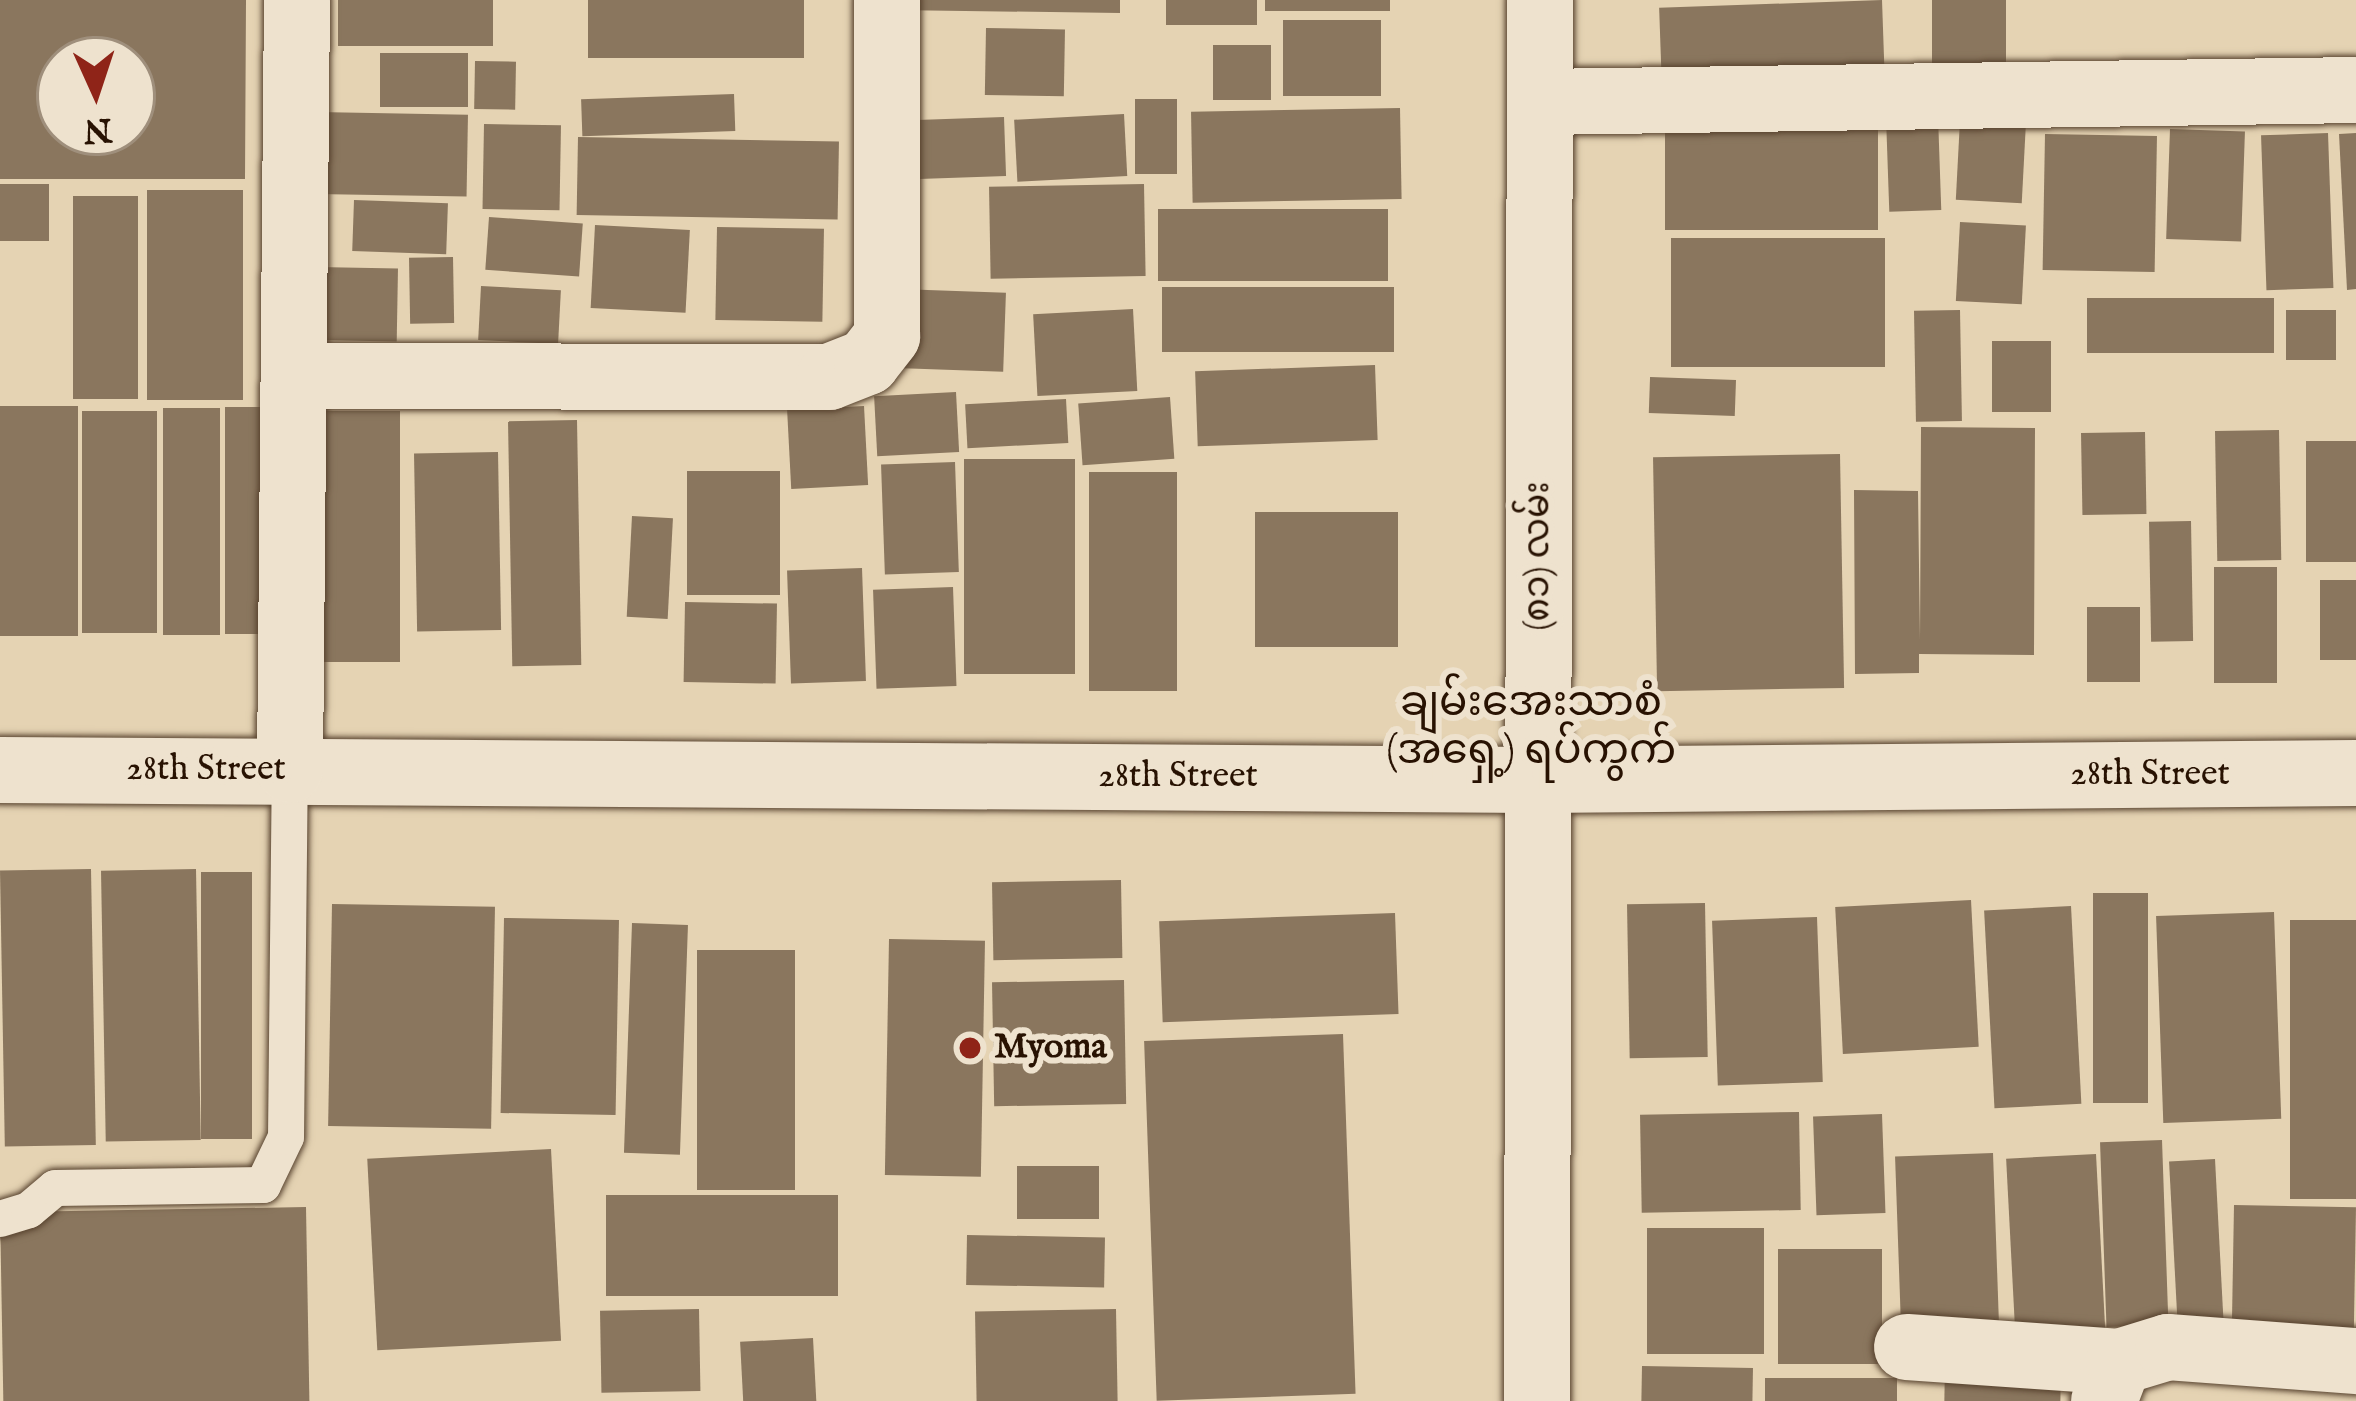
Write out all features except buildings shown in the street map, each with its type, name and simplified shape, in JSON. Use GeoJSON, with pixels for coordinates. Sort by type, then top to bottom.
{"type":"FeatureCollection","features":[{"type":"Feature","properties":{"kind":"street"},"geometry":{"type":"LineString","coordinates":[[290,770],[297,0]]}},
{"type":"Feature","properties":{"kind":"street"},"geometry":{"type":"LineString","coordinates":[[294,376],[829,376],[867,362],[886,336],[887,0]]}},
{"type":"Feature","properties":{"kind":"street","name":"(၈၁) လမ်း"},"geometry":{"type":"LineString","coordinates":[[1537,1401],[1540,0]]}},
{"type":"Feature","properties":{"kind":"street"},"geometry":{"type":"LineString","coordinates":[[1540,102],[2356,90]]}},
{"type":"Feature","properties":{"kind":"street","name":"28th Street"},"geometry":{"type":"LineString","coordinates":[[0,770],[1538,780],[2356,773]]}},
{"type":"Feature","properties":{"kind":"street"},"geometry":{"type":"LineString","coordinates":[[1907,1347],[2112,1382],[2168,1347],[2356,1361]]}},
{"type":"Feature","properties":{"kind":"lane"},"geometry":{"type":"LineString","coordinates":[[0,1219],[29,1210],[55,1187],[263,1185],[286,1137],[290,770]]}},
{"type":"Feature","properties":{"kind":"place","name":"Myoma"},"geometry":{"type":"Point","coordinates":[970,1048]}},
{"type":"Feature","properties":{"kind":"district","name":"ချမ်းအေးသာစံ (အရှေ့) ရပ်ကွက်"},"geometry":{"type":"Point","coordinates":[1531,728]}}]}
